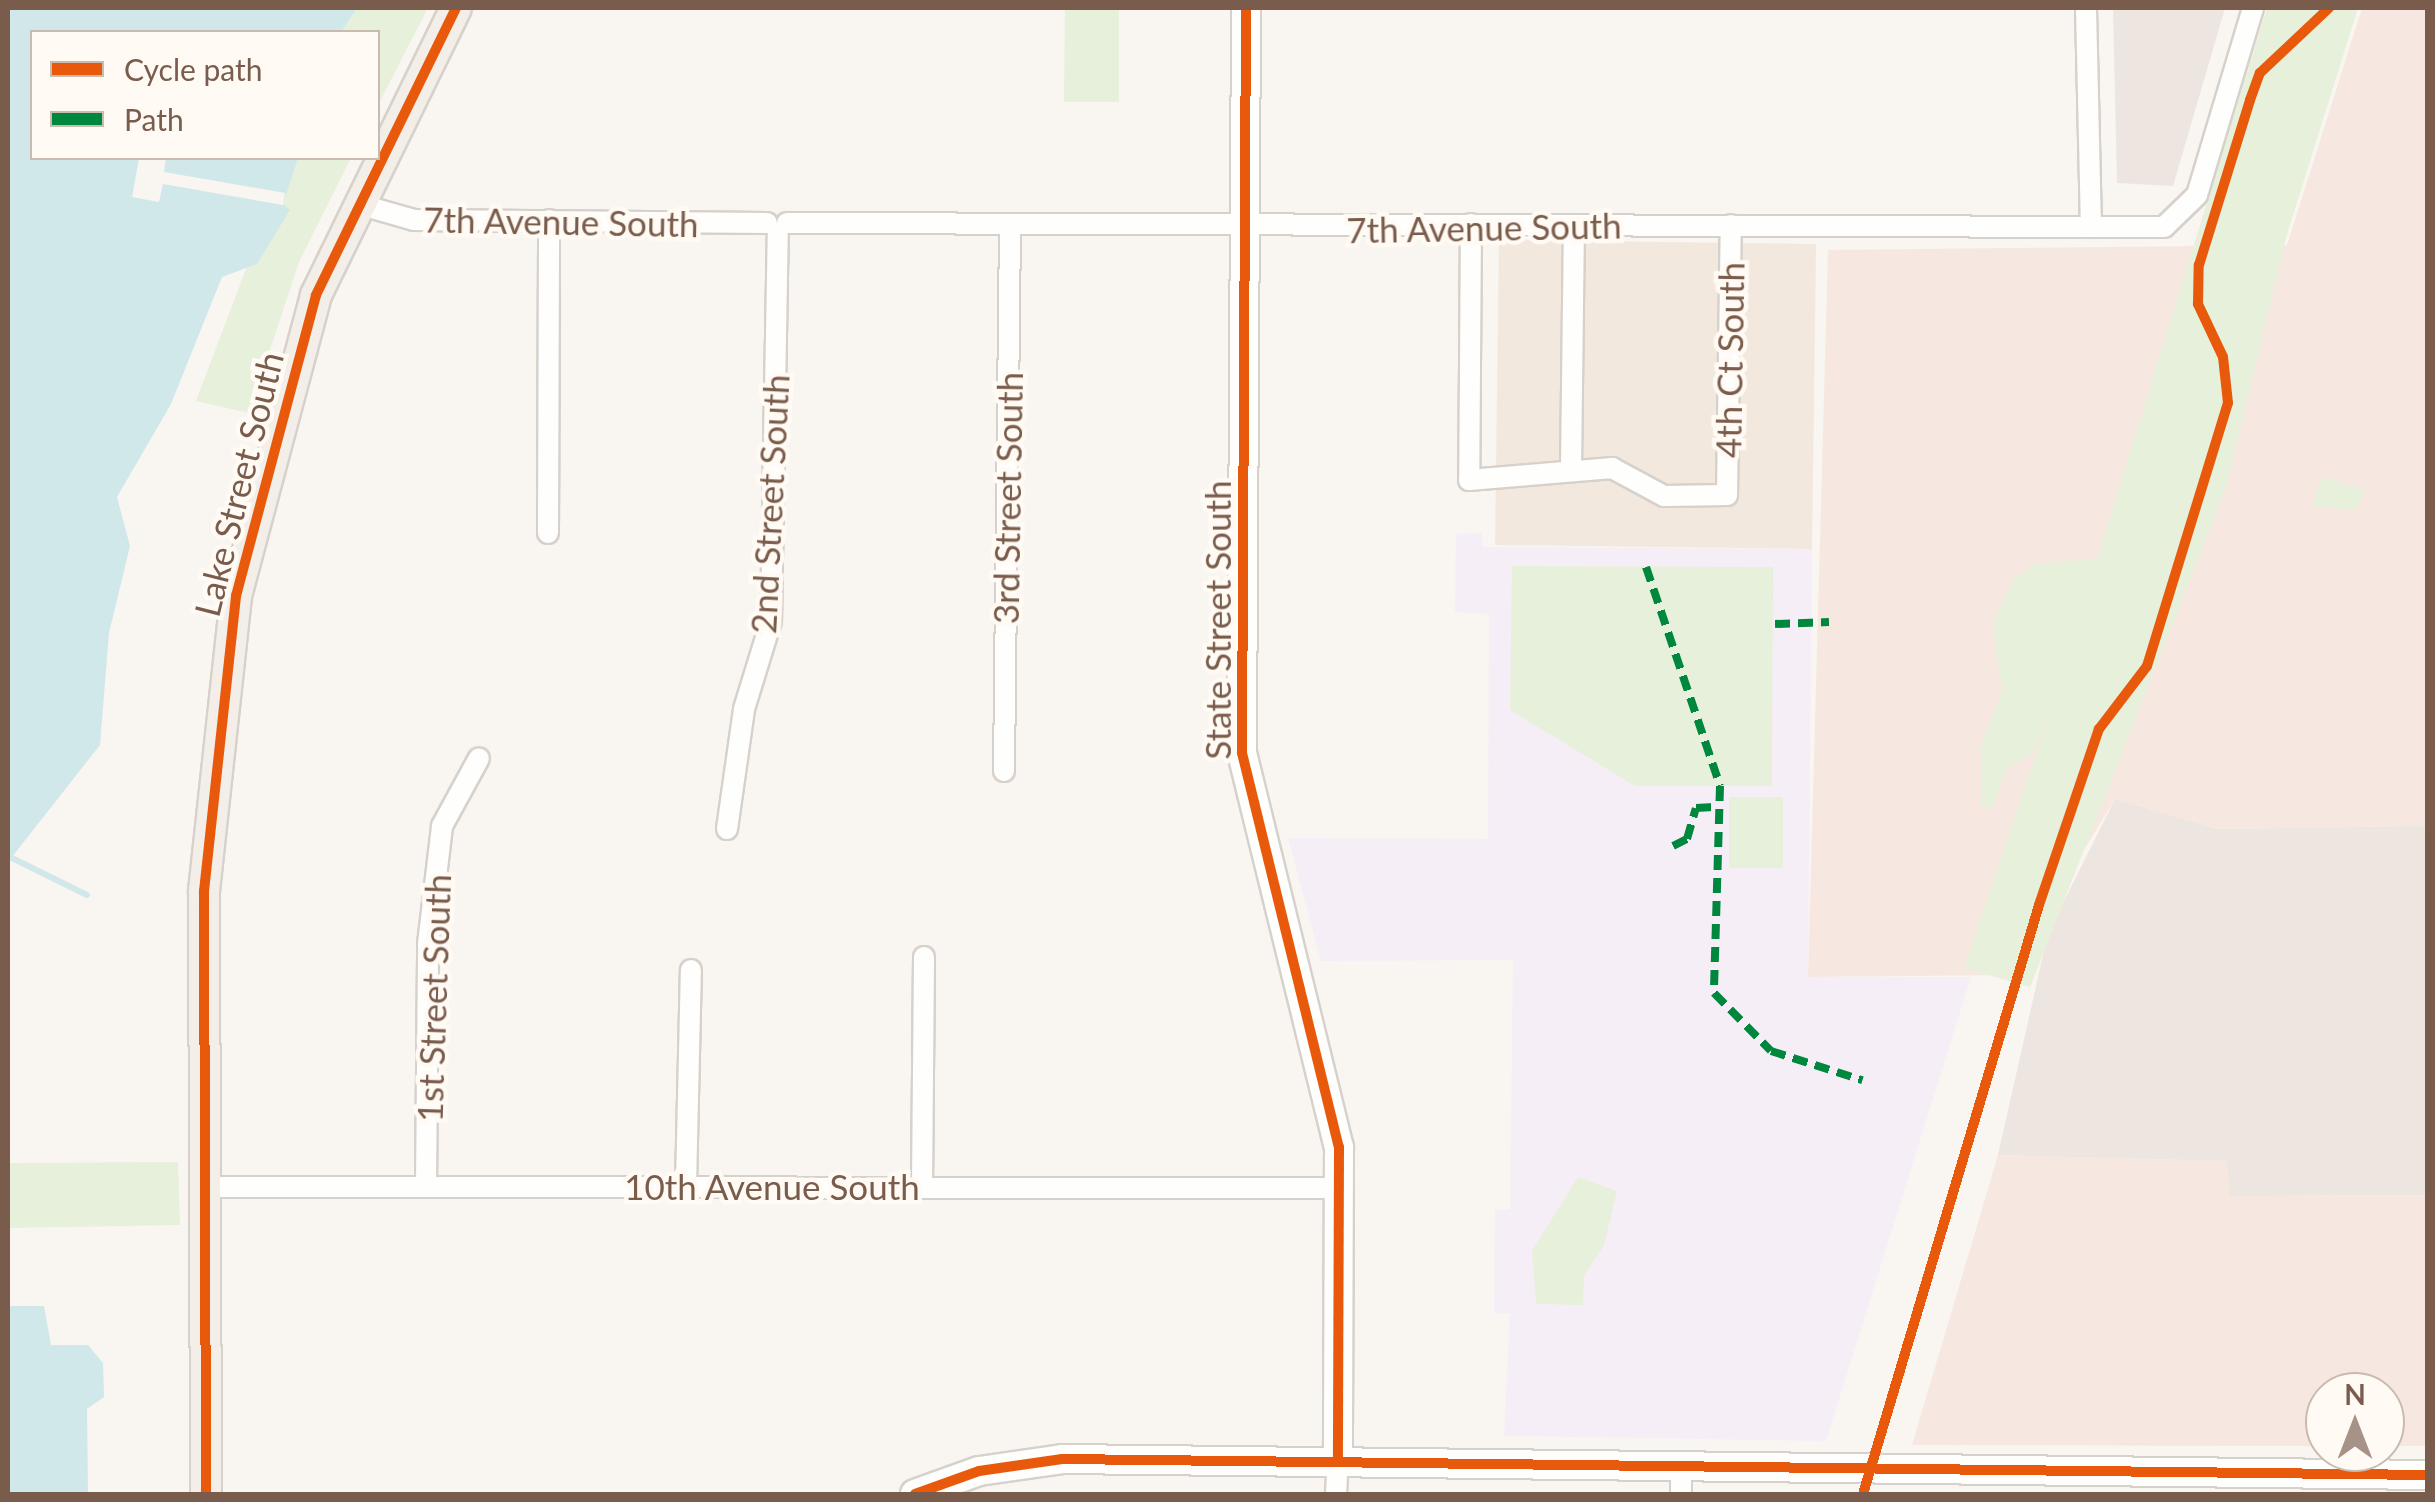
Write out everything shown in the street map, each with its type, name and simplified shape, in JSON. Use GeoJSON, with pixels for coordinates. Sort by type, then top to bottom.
{"type":"FeatureCollection","features":[{"type":"Feature","properties":{"kind":"main road","name":"Lake Street South"},"geometry":{"type":"LineString","coordinates":[[206,1494],[204,891],[220,690],[293,366],[358,204],[456,8]]}},
{"type":"Feature","properties":{"kind":"street","name":"State Street South"},"geometry":{"type":"LineString","coordinates":[[1246,8],[1242,752],[1332,1113],[1339,1188],[1338,1460]]}},
{"type":"Feature","properties":{"kind":"street"},"geometry":{"type":"LineString","coordinates":[[2086,8],[2091,228]]}},
{"type":"Feature","properties":{"kind":"street","name":"7th Avenue South"},"geometry":{"type":"LineString","coordinates":[[358,204],[414,220],[777,227],[1246,229],[1472,224],[2091,228],[2178,220],[2202,182],[2253,8]]}},
{"type":"Feature","properties":{"kind":"street"},"geometry":{"type":"LineString","coordinates":[[548,533],[549,220]]}},
{"type":"Feature","properties":{"kind":"street"},"geometry":{"type":"LineString","coordinates":[[1472,224],[1469,480],[1537,481],[1571,468],[1574,225]]}},
{"type":"Feature","properties":{"kind":"street","name":"4th Ct South"},"geometry":{"type":"LineString","coordinates":[[1571,468],[1612,468],[1664,496],[1727,495],[1731,225]]}},
{"type":"Feature","properties":{"kind":"street","name":"3rd Street South"},"geometry":{"type":"LineString","coordinates":[[1004,771],[1010,226]]}},
{"type":"Feature","properties":{"kind":"street","name":"2nd Street South"},"geometry":{"type":"LineString","coordinates":[[727,829],[744,709],[771,621],[777,227]]}},
{"type":"Feature","properties":{"kind":"street","name":"1st Street South"},"geometry":{"type":"LineString","coordinates":[[426,1186],[428,944],[440,846],[479,758]]}},
{"type":"Feature","properties":{"kind":"street"},"geometry":{"type":"LineString","coordinates":[[922,1186],[924,957]]}},
{"type":"Feature","properties":{"kind":"street"},"geometry":{"type":"LineString","coordinates":[[686,1186],[692,970]]}},
{"type":"Feature","properties":{"kind":"street","name":"10th Avenue South"},"geometry":{"type":"LineString","coordinates":[[206,1186],[1339,1188]]}},
{"type":"Feature","properties":{"kind":"street"},"geometry":{"type":"LineString","coordinates":[[915,1494],[979,1470],[1062,1458],[1338,1460],[1681,1484],[2123,1484],[2428,1475]]}},
{"type":"Feature","properties":{"kind":"street"},"geometry":{"type":"LineString","coordinates":[[1336,1494],[1338,1460]]}},
{"type":"Feature","properties":{"kind":"shaded area"},"geometry":{"type":"Polygon","coordinates":[[[2113,8],[2225,8],[2173,186],[2117,183],[2113,8]]]}},
{"type":"Feature","properties":{"kind":"shaded area"},"geometry":{"type":"Polygon","coordinates":[[[2362,8],[2427,8],[2427,826],[2217,829],[2115,799],[2008,975],[1808,977],[1828,250],[2287,245],[2362,8]]]}},
{"type":"Feature","properties":{"kind":"shaded area"},"geometry":{"type":"Polygon","coordinates":[[[1499,240],[1816,244],[1812,549],[1495,545],[1499,240]]]}},
{"type":"Feature","properties":{"kind":"shaded area"},"geometry":{"type":"Polygon","coordinates":[[[1482,533],[1483,547],[1812,549],[1808,977],[1971,977],[1826,1441],[1504,1436],[1510,1314],[1494,1313],[1495,1210],[1510,1209],[1513,960],[1321,961],[1288,838],[1488,839],[1489,614],[1455,612],[1456,534],[1482,533]]]}},
{"type":"Feature","properties":{"kind":"shaded area"},"geometry":{"type":"Polygon","coordinates":[[[2115,799],[2217,829],[2427,826],[2427,1195],[2230,1196],[2227,1161],[1998,1155],[2048,933],[2115,799]]]}},
{"type":"Feature","properties":{"kind":"shaded area"},"geometry":{"type":"Polygon","coordinates":[[[1998,1155],[2228,1161],[2231,1196],[2427,1195],[2427,1446],[2405,1446],[2405,1372],[2305,1372],[2305,1446],[1912,1445],[1998,1155]]]}},
{"type":"Feature","properties":{"kind":"green space"},"geometry":{"type":"Polygon","coordinates":[[[346,8],[428,8],[380,101],[380,30],[332,30],[346,8]]]}},
{"type":"Feature","properties":{"kind":"green space"},"geometry":{"type":"Polygon","coordinates":[[[1065,8],[1119,8],[1119,102],[1064,102],[1065,8]]]}},
{"type":"Feature","properties":{"kind":"green space"},"geometry":{"type":"Polygon","coordinates":[[[2267,8],[2358,8],[2285,241],[2226,488],[2030,987],[1964,968],[2049,715],[2034,751],[2005,771],[1993,808],[1981,808],[1981,746],[2002,690],[1993,624],[2014,579],[2034,564],[2097,559],[2267,8]]]}},
{"type":"Feature","properties":{"kind":"green space"},"geometry":{"type":"Polygon","coordinates":[[[287,160],[350,160],[299,262],[249,413],[196,401],[287,160]]]}},
{"type":"Feature","properties":{"kind":"green space"},"geometry":{"type":"Polygon","coordinates":[[[2322,477],[2365,490],[2357,510],[2312,506],[2322,477]]]}},
{"type":"Feature","properties":{"kind":"green space"},"geometry":{"type":"Polygon","coordinates":[[[1512,566],[1773,567],[1772,786],[1635,786],[1510,710],[1512,566]]]}},
{"type":"Feature","properties":{"kind":"green space"},"geometry":{"type":"Polygon","coordinates":[[[1729,797],[1783,797],[1783,868],[1729,868],[1729,797]]]}},
{"type":"Feature","properties":{"kind":"green space"},"geometry":{"type":"Polygon","coordinates":[[[178,1162],[180,1225],[8,1228],[8,1163],[178,1162]]]}},
{"type":"Feature","properties":{"kind":"green space"},"geometry":{"type":"Polygon","coordinates":[[[1578,1177],[1617,1191],[1604,1245],[1584,1276],[1583,1305],[1536,1304],[1532,1251],[1578,1177]]]}},
{"type":"Feature","properties":{"kind":"water"},"geometry":{"type":"Polygon","coordinates":[[[8,8],[357,8],[342,30],[30,30],[30,160],[297,160],[283,204],[290,210],[257,264],[222,277],[171,404],[117,497],[130,546],[109,633],[100,745],[8,862],[8,8]]]}},
{"type":"Feature","properties":{"kind":"water"},"geometry":{"type":"Polygon","coordinates":[[[8,1306],[44,1306],[51,1345],[88,1345],[103,1363],[104,1397],[87,1409],[88,1494],[8,1494],[8,1306]]]}},
{"type":"Feature","properties":{"kind":"pier"},"geometry":{"type":"Polygon","coordinates":[[[139,160],[166,160],[164,172],[285,193],[283,205],[163,184],[159,202],[132,197],[139,160]]]}},
{"type":"Feature","properties":{"kind":"waterway"},"geometry":{"type":"LineString","coordinates":[[8,856],[87,895]]}},
{"type":"Feature","properties":{"kind":"marked path"},"geometry":{"type":"LineString","coordinates":[[1646,567],[1720,786],[1714,993],[1771,1051],[1862,1080]]}},
{"type":"Feature","properties":{"kind":"marked path"},"geometry":{"type":"LineString","coordinates":[[1775,624],[1829,622]]}},
{"type":"Feature","properties":{"kind":"marked path"},"geometry":{"type":"LineString","coordinates":[[1673,846],[1687,839],[1696,808],[1714,807]]}},
{"type":"Feature","properties":{"kind":"cycle path"},"geometry":{"type":"LineString","coordinates":[[206,1494],[204,891],[236,596],[316,295],[456,8]]}},
{"type":"Feature","properties":{"kind":"cycle path"},"geometry":{"type":"LineString","coordinates":[[1246,8],[1242,753],[1339,1147],[1338,1461]]}},
{"type":"Feature","properties":{"kind":"cycle path"},"geometry":{"type":"LineString","coordinates":[[1863,1494],[2039,905],[2099,729],[2147,666],[2228,403],[2223,357],[2198,304],[2199,265],[2250,100],[2260,73],[2329,8]]}},
{"type":"Feature","properties":{"kind":"cycle path"},"geometry":{"type":"LineString","coordinates":[[915,1494],[979,1471],[1062,1459],[2428,1475]]}}]}
